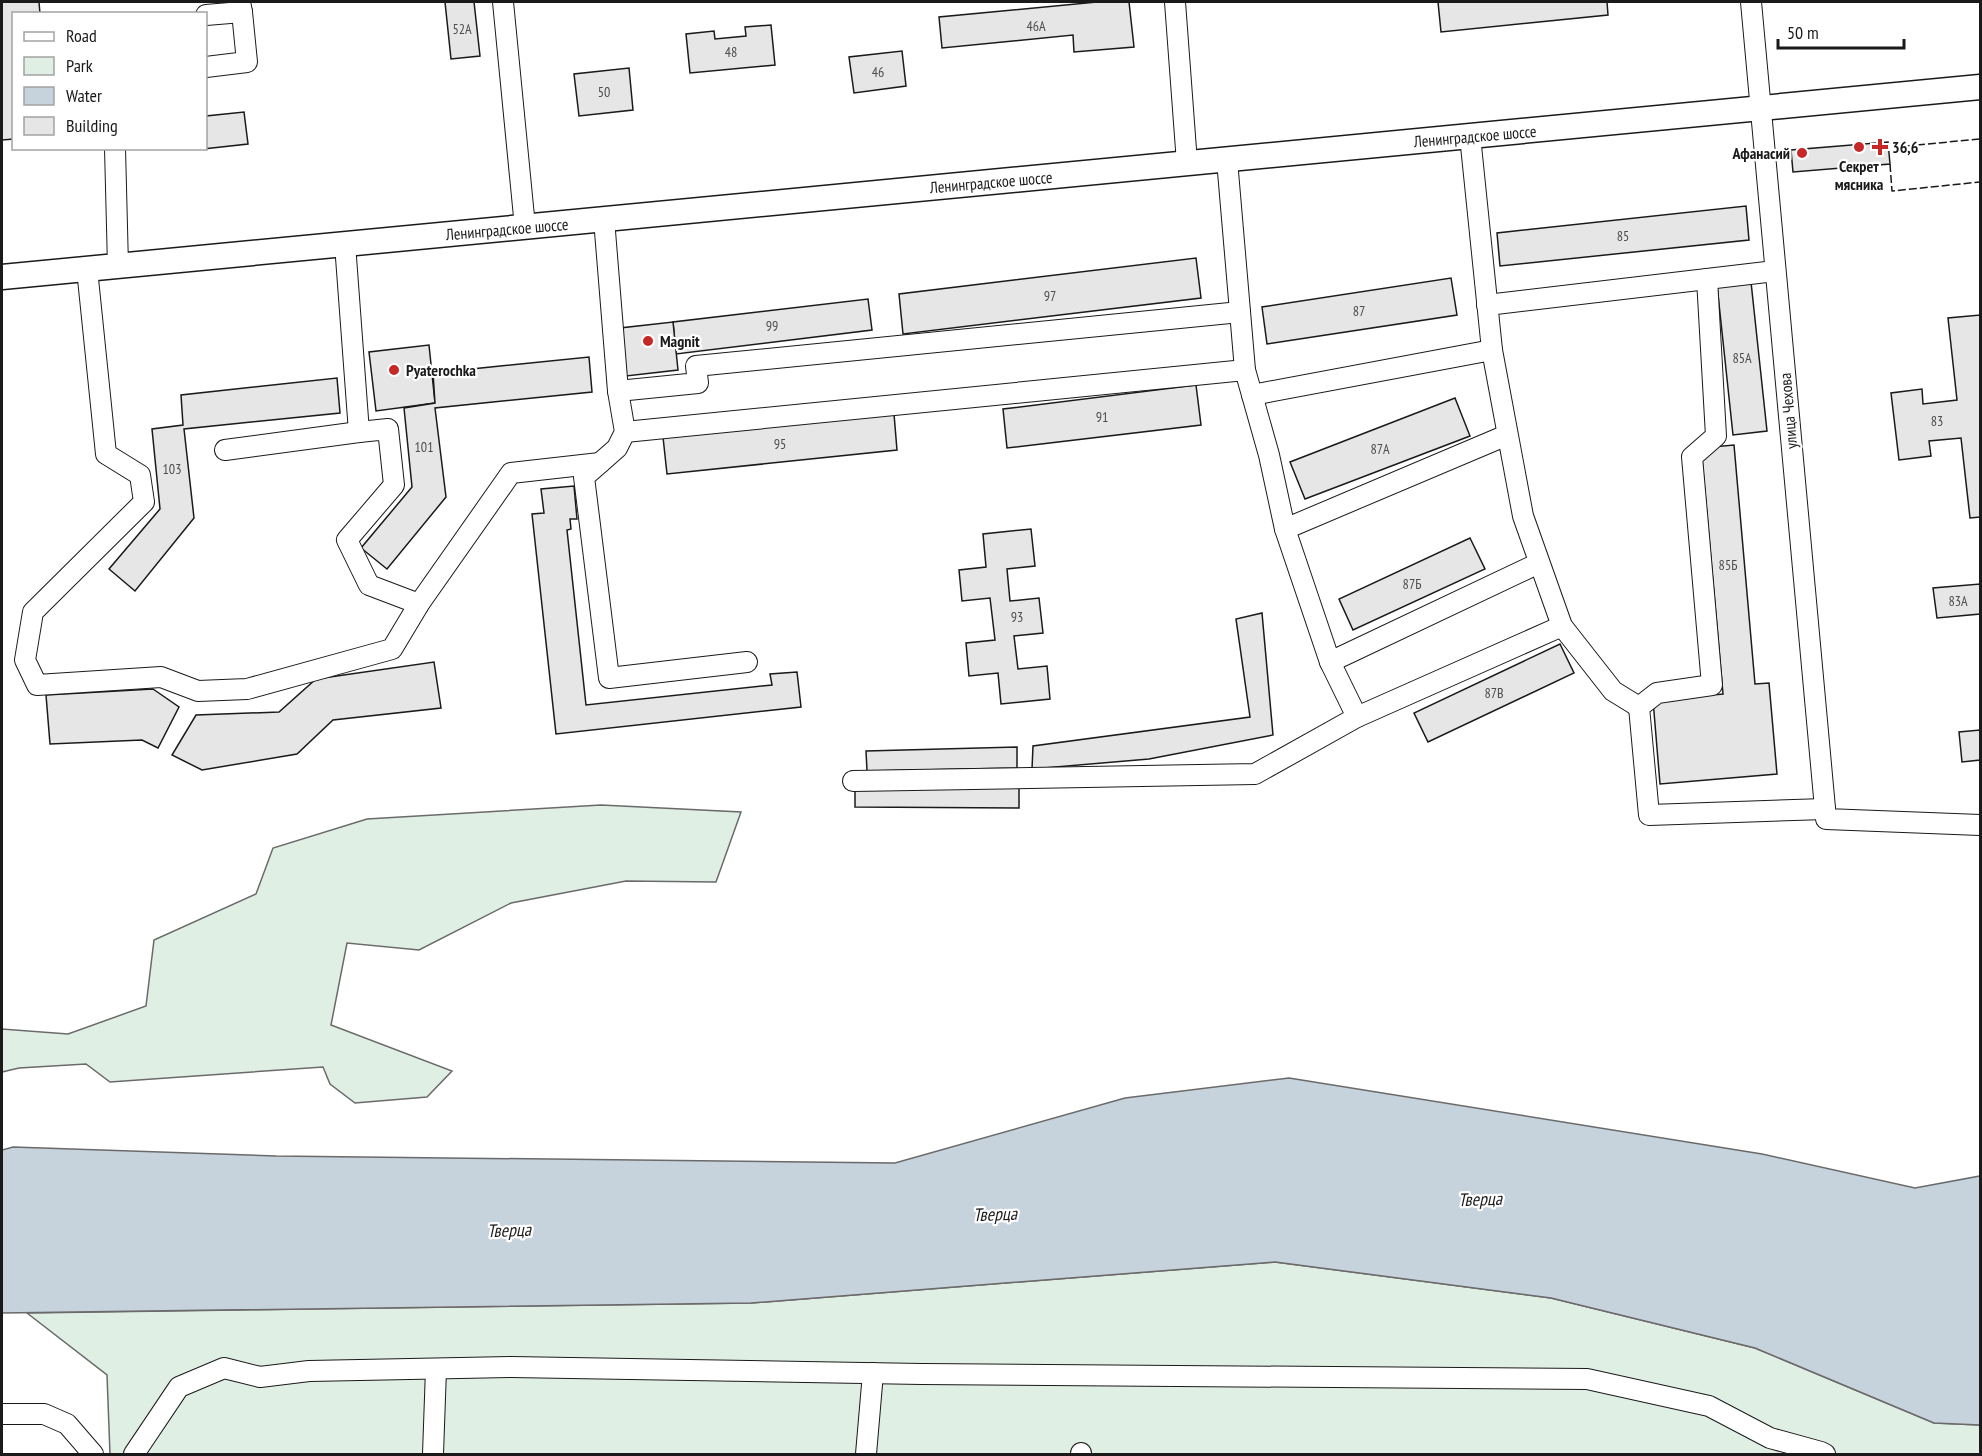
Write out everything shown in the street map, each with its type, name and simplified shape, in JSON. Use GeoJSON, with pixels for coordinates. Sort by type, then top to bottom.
{"type":"FeatureCollection","features":[{"type":"Feature","properties":{"kind":"main road","name":"Ленинградское шоссе"},"geometry":{"type":"LineString","coordinates":[[2,277],[1980,87]]}},
{"type":"Feature","properties":{"kind":"street"},"geometry":{"type":"LineString","coordinates":[[502,2],[525,227]]}},
{"type":"Feature","properties":{"kind":"street"},"geometry":{"type":"LineString","coordinates":[[1175,2],[1187,163]]}},
{"type":"Feature","properties":{"kind":"street","name":"улица Чехова"},"geometry":{"type":"LineString","coordinates":[[1751,2],[1826,814]]}},
{"type":"Feature","properties":{"kind":"street"},"geometry":{"type":"LineString","coordinates":[[207,15],[241,7],[247,62],[207,67]]}},
{"type":"Feature","properties":{"kind":"street"},"geometry":{"type":"LineString","coordinates":[[1470,136],[1492,350],[1523,516],[1562,626],[1613,691],[1639,707]]}},
{"type":"Feature","properties":{"kind":"street"},"geometry":{"type":"LineString","coordinates":[[116,150],[118,266]]}},
{"type":"Feature","properties":{"kind":"street"},"geometry":{"type":"LineString","coordinates":[[1227,160],[1245,370],[1269,455],[1285,530],[1330,662],[1357,717]]}},
{"type":"Feature","properties":{"kind":"street"},"geometry":{"type":"LineString","coordinates":[[604,219],[618,391],[625,432],[617,448],[584,477],[609,678],[747,662]]}},
{"type":"Feature","properties":{"kind":"street"},"geometry":{"type":"LineString","coordinates":[[345,244],[359,432]]}},
{"type":"Feature","properties":{"kind":"street"},"geometry":{"type":"LineString","coordinates":[[87,269],[106,454],[140,475],[144,502],[33,612],[25,660],[37,685],[161,676],[198,691],[247,689],[392,649],[420,604],[511,473],[600,463]]}},
{"type":"Feature","properties":{"kind":"street"},"geometry":{"type":"LineString","coordinates":[[1486,305],[1775,272]]}},
{"type":"Feature","properties":{"kind":"street"},"geometry":{"type":"LineString","coordinates":[[1639,707],[1657,693],[1712,685],[1692,457],[1716,436],[1707,279]]}},
{"type":"Feature","properties":{"kind":"street"},"geometry":{"type":"LineString","coordinates":[[618,391],[698,383],[696,366],[1239,312]]}},
{"type":"Feature","properties":{"kind":"street"},"geometry":{"type":"LineString","coordinates":[[1252,395],[1492,350]]}},
{"type":"Feature","properties":{"kind":"street"},"geometry":{"type":"LineString","coordinates":[[625,432],[1245,370]]}},
{"type":"Feature","properties":{"kind":"street"},"geometry":{"type":"LineString","coordinates":[[225,450],[388,429],[394,484],[347,540],[369,585],[420,604]]}},
{"type":"Feature","properties":{"kind":"street"},"geometry":{"type":"LineString","coordinates":[[1285,530],[1508,435]]}},
{"type":"Feature","properties":{"kind":"street"},"geometry":{"type":"LineString","coordinates":[[1330,662],[1539,563]]}},
{"type":"Feature","properties":{"kind":"street"},"geometry":{"type":"LineString","coordinates":[[853,781],[1256,774],[1357,717],[1562,626]]}},
{"type":"Feature","properties":{"kind":"street"},"geometry":{"type":"LineString","coordinates":[[1639,707],[1649,815],[1826,814],[1980,825]]}},
{"type":"Feature","properties":{"kind":"street"},"geometry":{"type":"LineString","coordinates":[[134,1455],[179,1387],[224,1368],[260,1377],[309,1371],[511,1368],[1587,1379],[1708,1406],[1770,1438],[1825,1455]]}},
{"type":"Feature","properties":{"kind":"street"},"geometry":{"type":"LineString","coordinates":[[433,1455],[436,1369]]}},
{"type":"Feature","properties":{"kind":"street"},"geometry":{"type":"LineString","coordinates":[[866,1455],[873,1373]]}},
{"type":"Feature","properties":{"kind":"street"},"geometry":{"type":"LineString","coordinates":[[2,1414],[44,1414],[67,1424],[93,1455]]}},
{"type":"Feature","properties":{"kind":"green space"},"geometry":{"type":"Polygon","coordinates":[[[601,805],[741,812],[716,882],[626,881],[511,903],[419,950],[347,943],[331,1025],[452,1071],[427,1097],[355,1103],[330,1084],[323,1067],[110,1082],[86,1064],[19,1068],[2,1072],[2,1029],[68,1034],[146,1006],[154,940],[256,894],[273,848],[367,819],[601,805]]]}},
{"type":"Feature","properties":{"kind":"green space"},"geometry":{"type":"Polygon","coordinates":[[[1275,1262],[1551,1298],[1755,1348],[1934,1423],[1980,1425],[1980,1454],[110,1454],[107,1375],[27,1313],[751,1303],[1275,1262]]]}},
{"type":"Feature","properties":{"kind":"water","name":"Тверца"},"geometry":{"type":"Polygon","coordinates":[[[1289,1078],[1762,1154],[1915,1188],[1980,1176],[1980,1425],[1934,1423],[1755,1348],[1551,1298],[1275,1262],[751,1303],[2,1313],[2,1150],[13,1147],[276,1156],[895,1163],[1125,1098],[1289,1078]]]}},
{"type":"Feature","properties":{"kind":"building"},"geometry":{"type":"Polygon","coordinates":[[[2,2],[39,2],[40,12],[12,12],[12,139],[2,140],[2,2]]]}},
{"type":"Feature","properties":{"kind":"building"},"geometry":{"type":"Polygon","coordinates":[[[445,2],[474,2],[480,56],[451,59],[445,2]]]}},
{"type":"Feature","properties":{"kind":"building"},"geometry":{"type":"Polygon","coordinates":[[[1097,2],[1129,2],[1134,47],[1074,52],[1073,35],[942,48],[939,17],[1097,2]]]}},
{"type":"Feature","properties":{"kind":"building"},"geometry":{"type":"Polygon","coordinates":[[[1438,2],[1607,2],[1608,15],[1441,32],[1438,2]]]}},
{"type":"Feature","properties":{"kind":"building"},"geometry":{"type":"Polygon","coordinates":[[[771,25],[775,65],[690,73],[686,34],[714,31],[715,39],[746,36],[745,27],[771,25]]]}},
{"type":"Feature","properties":{"kind":"building"},"geometry":{"type":"Polygon","coordinates":[[[902,51],[906,86],[854,93],[849,57],[902,51]]]}},
{"type":"Feature","properties":{"kind":"building"},"geometry":{"type":"Polygon","coordinates":[[[629,68],[633,110],[579,116],[574,74],[629,68]]]}},
{"type":"Feature","properties":{"kind":"building"},"geometry":{"type":"Polygon","coordinates":[[[244,112],[248,144],[207,149],[207,116],[244,112]]]}},
{"type":"Feature","properties":{"kind":"building"},"geometry":{"type":"Polygon","coordinates":[[[1888,142],[1890,164],[1793,172],[1791,150],[1888,142]]]}},
{"type":"Feature","properties":{"kind":"building"},"geometry":{"type":"Polygon","coordinates":[[[1746,206],[1749,240],[1500,266],[1497,233],[1746,206]]]}},
{"type":"Feature","properties":{"kind":"building"},"geometry":{"type":"Polygon","coordinates":[[[1196,258],[1201,298],[903,334],[899,294],[1196,258]]]}},
{"type":"Feature","properties":{"kind":"building"},"geometry":{"type":"Polygon","coordinates":[[[1451,278],[1457,315],[1267,344],[1262,307],[1451,278]]]}},
{"type":"Feature","properties":{"kind":"building"},"geometry":{"type":"Polygon","coordinates":[[[1751,282],[1767,431],[1733,435],[1717,285],[1751,282]]]}},
{"type":"Feature","properties":{"kind":"building"},"geometry":{"type":"Polygon","coordinates":[[[868,299],[872,330],[676,354],[673,322],[868,299]]]}},
{"type":"Feature","properties":{"kind":"building"},"geometry":{"type":"Polygon","coordinates":[[[1980,315],[1980,517],[1970,518],[1961,438],[1929,441],[1931,456],[1899,460],[1891,393],[1922,389],[1923,404],[1957,400],[1948,318],[1980,315]]]}},
{"type":"Feature","properties":{"kind":"building","name":"Magnit"},"geometry":{"type":"Polygon","coordinates":[[[673,322],[678,370],[626,376],[620,328],[673,322]]]}},
{"type":"Feature","properties":{"kind":"building"},"geometry":{"type":"Polygon","coordinates":[[[429,345],[435,403],[376,411],[369,352],[429,345]]]}},
{"type":"Feature","properties":{"kind":"building"},"geometry":{"type":"Polygon","coordinates":[[[589,357],[592,392],[435,408],[446,497],[387,569],[361,548],[412,487],[404,408],[435,403],[433,373],[589,357]]]}},
{"type":"Feature","properties":{"kind":"building"},"geometry":{"type":"Polygon","coordinates":[[[337,378],[340,413],[184,429],[194,518],[135,591],[109,569],[160,509],[152,429],[183,425],[181,395],[337,378]]]}},
{"type":"Feature","properties":{"kind":"building"},"geometry":{"type":"Polygon","coordinates":[[[1196,385],[1201,425],[1007,448],[1003,409],[1196,385]]]}},
{"type":"Feature","properties":{"kind":"building"},"geometry":{"type":"Polygon","coordinates":[[[1455,398],[1470,436],[1305,499],[1290,462],[1455,398]]]}},
{"type":"Feature","properties":{"kind":"building"},"geometry":{"type":"Polygon","coordinates":[[[894,414],[897,450],[667,474],[663,437],[894,414]]]}},
{"type":"Feature","properties":{"kind":"building"},"geometry":{"type":"Polygon","coordinates":[[[1734,445],[1755,684],[1769,683],[1777,774],[1660,784],[1653,700],[1723,694],[1701,448],[1734,445]]]}},
{"type":"Feature","properties":{"kind":"building"},"geometry":{"type":"Polygon","coordinates":[[[574,486],[577,519],[570,519],[571,529],[567,530],[586,705],[772,685],[770,674],[797,672],[801,707],[556,734],[532,514],[544,513],[541,489],[574,486]]]}},
{"type":"Feature","properties":{"kind":"building"},"geometry":{"type":"Polygon","coordinates":[[[1031,529],[1035,566],[1007,569],[1010,601],[1039,598],[1043,633],[1014,636],[1018,669],[1047,666],[1050,699],[1001,704],[998,673],[969,676],[966,643],[995,640],[990,598],[962,601],[959,570],[986,567],[983,534],[1031,529]]]}},
{"type":"Feature","properties":{"kind":"building"},"geometry":{"type":"Polygon","coordinates":[[[1470,538],[1485,569],[1353,630],[1339,599],[1470,538]]]}},
{"type":"Feature","properties":{"kind":"building"},"geometry":{"type":"Polygon","coordinates":[[[1980,584],[1980,614],[1937,618],[1933,588],[1980,584]]]}},
{"type":"Feature","properties":{"kind":"building"},"geometry":{"type":"Polygon","coordinates":[[[1262,613],[1273,735],[1149,759],[1032,769],[1033,746],[1250,717],[1236,619],[1262,613]]]}},
{"type":"Feature","properties":{"kind":"building"},"geometry":{"type":"Polygon","coordinates":[[[1560,644],[1574,673],[1428,742],[1414,713],[1560,644]]]}},
{"type":"Feature","properties":{"kind":"building"},"geometry":{"type":"Polygon","coordinates":[[[434,662],[441,708],[333,720],[297,754],[202,770],[172,755],[196,715],[279,712],[316,679],[434,662]]]}},
{"type":"Feature","properties":{"kind":"building"},"geometry":{"type":"Polygon","coordinates":[[[153,689],[179,707],[158,748],[142,740],[50,744],[46,695],[153,689]]]}},
{"type":"Feature","properties":{"kind":"building"},"geometry":{"type":"Polygon","coordinates":[[[1980,730],[1980,760],[1962,762],[1959,732],[1980,730]]]}},
{"type":"Feature","properties":{"kind":"building"},"geometry":{"type":"Polygon","coordinates":[[[1017,747],[1017,768],[867,771],[866,751],[1017,747]]]}},
{"type":"Feature","properties":{"kind":"building"},"geometry":{"type":"Polygon","coordinates":[[[855,787],[1019,788],[1019,808],[855,807],[855,787]]]}},
{"type":"Feature","properties":{"kind":"fence"},"geometry":{"type":"LineString","coordinates":[[1906,146],[1980,139]]}},
{"type":"Feature","properties":{"kind":"fence"},"geometry":{"type":"LineString","coordinates":[[1890,164],[1892,191],[1980,182]]}},
{"type":"Feature","properties":{"kind":"place","name":"Секрет мясника"},"geometry":{"type":"Point","coordinates":[1859,147]}},
{"type":"Feature","properties":{"kind":"place","name":"36,6"},"geometry":{"type":"Point","coordinates":[1880,147]}},
{"type":"Feature","properties":{"kind":"place","name":"Афанасий"},"geometry":{"type":"Point","coordinates":[1802,153]}},
{"type":"Feature","properties":{"kind":"place","name":"Magnit"},"geometry":{"type":"Point","coordinates":[648,341]}},
{"type":"Feature","properties":{"kind":"place","name":"Pyaterochka"},"geometry":{"type":"Point","coordinates":[394,370]}}]}
